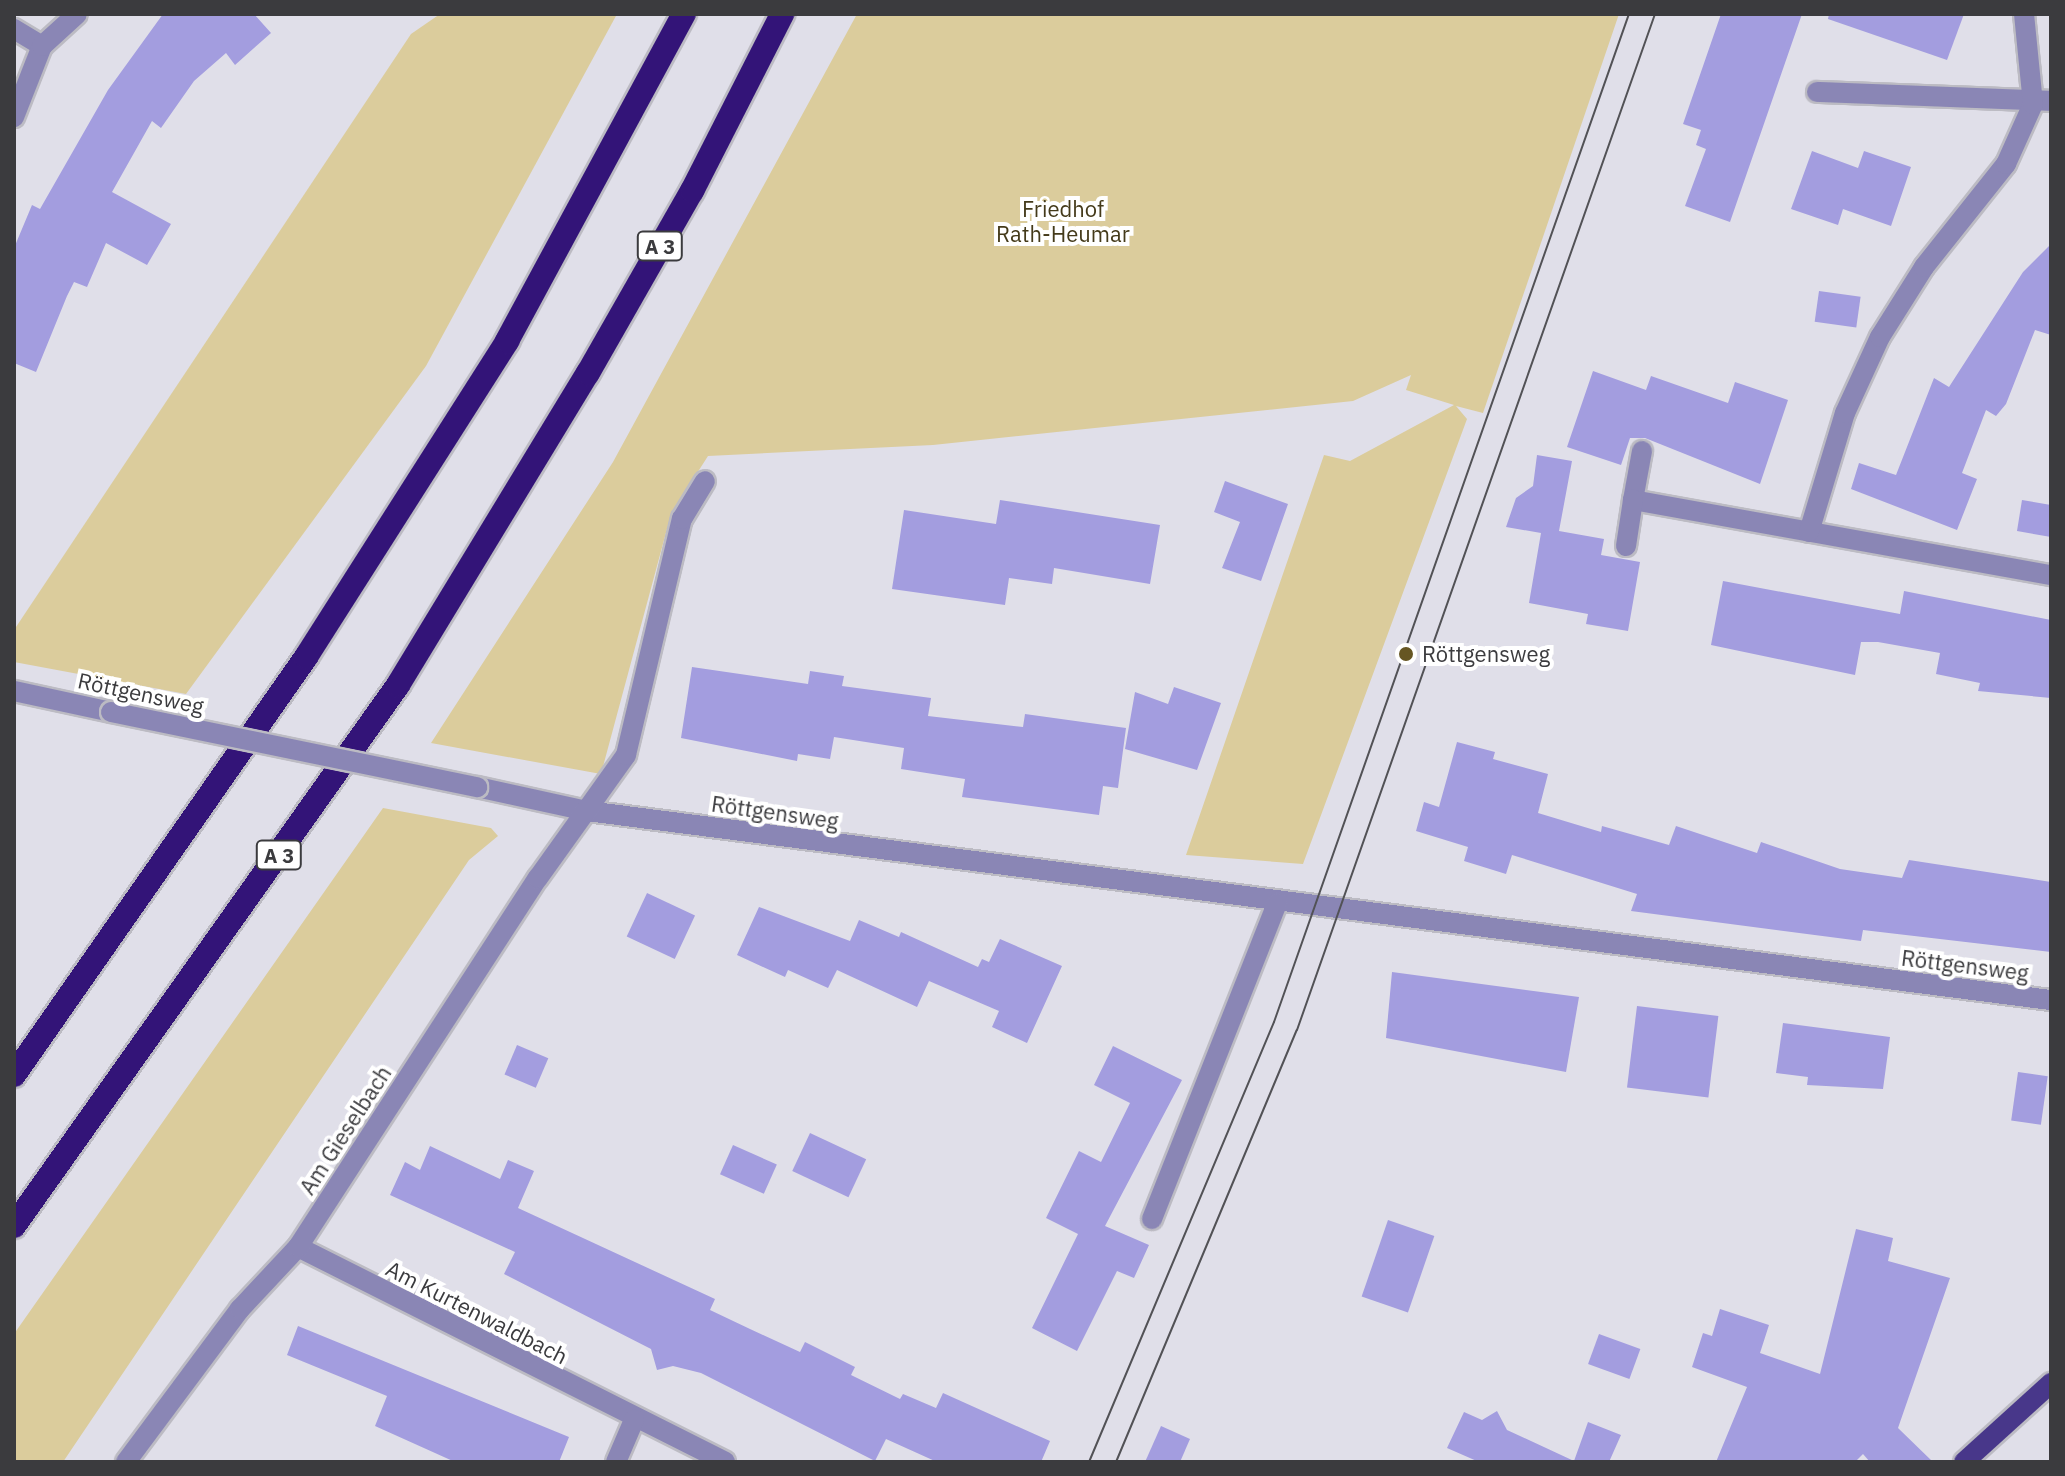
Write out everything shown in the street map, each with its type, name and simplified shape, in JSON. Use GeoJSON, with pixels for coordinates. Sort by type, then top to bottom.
{"type":"FeatureCollection","features":[{"type":"Feature","properties":{"kind":"highway"},"geometry":{"type":"LineString","coordinates":[[14,1075],[306,657],[507,341],[684,14]]}},
{"type":"Feature","properties":{"kind":"highway","name":"A 3"},"geometry":{"type":"LineString","coordinates":[[14,1226],[398,685],[610,334],[692,191],[782,14]]}},
{"type":"Feature","properties":{"kind":"main road"},"geometry":{"type":"LineString","coordinates":[[1964,1462],[2051,1383]]}},
{"type":"Feature","properties":{"kind":"street"},"geometry":{"type":"LineString","coordinates":[[14,117],[42,46],[77,14]]}},
{"type":"Feature","properties":{"kind":"street"},"geometry":{"type":"LineString","coordinates":[[1809,532],[1845,413],[1880,337],[1924,267],[2006,164],[2042,103],[2024,14]]}},
{"type":"Feature","properties":{"kind":"street"},"geometry":{"type":"LineString","coordinates":[[14,29],[42,46]]}},
{"type":"Feature","properties":{"kind":"street"},"geometry":{"type":"LineString","coordinates":[[1817,92],[2042,103]]}},
{"type":"Feature","properties":{"kind":"street"},"geometry":{"type":"LineString","coordinates":[[1626,546],[1642,451]]}},
{"type":"Feature","properties":{"kind":"street"},"geometry":{"type":"LineString","coordinates":[[587,811],[626,755],[682,519],[705,481]]}},
{"type":"Feature","properties":{"kind":"street"},"geometry":{"type":"LineString","coordinates":[[1633,500],[2051,575]]}},
{"type":"Feature","properties":{"kind":"street","name":"Röttgensweg"},"geometry":{"type":"LineString","coordinates":[[14,691],[587,811],[1277,903],[2051,1000]]}},
{"type":"Feature","properties":{"kind":"street","name":"Am Gieselbach"},"geometry":{"type":"LineString","coordinates":[[126,1462],[240,1309],[298,1247],[587,811]]}},
{"type":"Feature","properties":{"kind":"street"},"geometry":{"type":"LineString","coordinates":[[1152,1219],[1277,903]]}},
{"type":"Feature","properties":{"kind":"street","name":"Am Kurtenwaldbach"},"geometry":{"type":"LineString","coordinates":[[298,1247],[634,1420],[725,1462]]}},
{"type":"Feature","properties":{"kind":"street"},"geometry":{"type":"LineString","coordinates":[[616,1462],[634,1420]]}},
{"type":"Feature","properties":{"kind":"green space"},"geometry":{"type":"Polygon","coordinates":[[[440,14],[617,14],[426,366],[186,694],[14,662],[14,630],[411,34],[440,14]]]}},
{"type":"Feature","properties":{"kind":"green space","name":"Friedhof Rath-Heumar"},"geometry":{"type":"Polygon","coordinates":[[[857,14],[1619,14],[1483,413],[1456,406],[1467,419],[1303,864],[1186,855],[1324,455],[1350,461],[1454,405],[1406,390],[1411,375],[1353,401],[933,445],[708,456],[671,514],[601,774],[431,743],[613,462],[857,14]]]}},
{"type":"Feature","properties":{"kind":"green space"},"geometry":{"type":"Polygon","coordinates":[[[383,808],[491,828],[498,836],[469,860],[63,1462],[14,1462],[14,1334],[383,808]]]}},
{"type":"Feature","properties":{"kind":"building"},"geometry":{"type":"Polygon","coordinates":[[[163,14],[254,14],[271,33],[235,65],[226,53],[194,81],[161,128],[152,121],[112,192],[171,224],[147,265],[106,243],[87,287],[74,282],[36,372],[14,363],[14,248],[32,205],[40,209],[108,90],[163,14]]]}},
{"type":"Feature","properties":{"kind":"building"},"geometry":{"type":"Polygon","coordinates":[[[1721,14],[1802,14],[1730,222],[1685,206],[1706,149],[1696,145],[1701,130],[1683,124],[1721,14]]]}},
{"type":"Feature","properties":{"kind":"building"},"geometry":{"type":"Polygon","coordinates":[[[1829,14],[1964,14],[1947,60],[1828,19],[1829,14]]]}},
{"type":"Feature","properties":{"kind":"building"},"geometry":{"type":"Polygon","coordinates":[[[1812,151],[1858,168],[1864,151],[1911,167],[1891,226],[1843,209],[1838,225],[1791,209],[1812,151]]]}},
{"type":"Feature","properties":{"kind":"building"},"geometry":{"type":"Polygon","coordinates":[[[2051,244],[2051,335],[2035,330],[2006,404],[1996,416],[1986,410],[1962,473],[1977,479],[1957,530],[1851,489],[1859,463],[1896,475],[1934,378],[1949,387],[2023,272],[2051,244]]]}},
{"type":"Feature","properties":{"kind":"building"},"geometry":{"type":"Polygon","coordinates":[[[1819,291],[1861,297],[1856,328],[1815,322],[1819,291]]]}},
{"type":"Feature","properties":{"kind":"building"},"geometry":{"type":"Polygon","coordinates":[[[1593,371],[1646,390],[1651,376],[1728,403],[1735,382],[1788,400],[1760,484],[1645,438],[1630,438],[1621,465],[1567,447],[1593,371]]]}},
{"type":"Feature","properties":{"kind":"building"},"geometry":{"type":"Polygon","coordinates":[[[1537,455],[1572,461],[1559,531],[1604,539],[1601,555],[1640,562],[1628,631],[1586,624],[1588,614],[1529,603],[1541,533],[1506,527],[1516,498],[1533,486],[1537,455]]]}},
{"type":"Feature","properties":{"kind":"building"},"geometry":{"type":"Polygon","coordinates":[[[1225,481],[1288,504],[1261,581],[1222,568],[1240,522],[1214,512],[1225,481]]]}},
{"type":"Feature","properties":{"kind":"building"},"geometry":{"type":"Polygon","coordinates":[[[1000,500],[1160,525],[1150,584],[1054,568],[1052,584],[1009,578],[1005,605],[892,589],[904,510],[996,524],[1000,500]]]}},
{"type":"Feature","properties":{"kind":"building"},"geometry":{"type":"Polygon","coordinates":[[[2022,500],[2051,505],[2051,537],[2017,531],[2022,500]]]}},
{"type":"Feature","properties":{"kind":"building"},"geometry":{"type":"Polygon","coordinates":[[[1723,581],[1900,614],[1904,591],[2051,620],[2051,698],[1978,691],[1980,683],[1936,674],[1940,653],[1878,642],[1861,642],[1855,675],[1711,645],[1723,581]]]}},
{"type":"Feature","properties":{"kind":"building"},"geometry":{"type":"Polygon","coordinates":[[[692,667],[808,684],[810,671],[844,676],[842,686],[931,698],[928,716],[1023,727],[1025,714],[1126,728],[1118,788],[1103,786],[1099,815],[962,797],[965,779],[901,769],[904,748],[834,737],[830,759],[798,754],[797,761],[681,738],[692,667]]]}},
{"type":"Feature","properties":{"kind":"building"},"geometry":{"type":"Polygon","coordinates":[[[1174,687],[1221,703],[1197,770],[1125,749],[1135,692],[1168,704],[1174,687]]]}},
{"type":"Feature","properties":{"kind":"building"},"geometry":{"type":"Polygon","coordinates":[[[1457,742],[1495,752],[1493,759],[1548,774],[1538,813],[1601,832],[1602,826],[1669,845],[1676,826],[1757,853],[1761,842],[1840,869],[1902,878],[1909,860],[2051,882],[2051,952],[1863,930],[1861,941],[1631,911],[1637,894],[1512,855],[1506,874],[1464,861],[1468,847],[1416,831],[1424,802],[1439,807],[1457,742]]]}},
{"type":"Feature","properties":{"kind":"building"},"geometry":{"type":"Polygon","coordinates":[[[647,893],[695,915],[675,959],[627,937],[647,893]]]}},
{"type":"Feature","properties":{"kind":"building"},"geometry":{"type":"Polygon","coordinates":[[[759,907],[850,941],[859,920],[899,937],[901,932],[978,967],[982,959],[989,962],[1000,939],[1062,966],[1027,1043],[992,1027],[999,1011],[929,981],[917,1007],[837,970],[828,988],[788,970],[785,977],[737,955],[759,907]]]}},
{"type":"Feature","properties":{"kind":"building"},"geometry":{"type":"Polygon","coordinates":[[[1392,972],[1579,997],[1566,1072],[1386,1038],[1392,972]]]}},
{"type":"Feature","properties":{"kind":"building"},"geometry":{"type":"Polygon","coordinates":[[[1637,1006],[1718,1016],[1708,1097],[1627,1087],[1637,1006]]]}},
{"type":"Feature","properties":{"kind":"building"},"geometry":{"type":"Polygon","coordinates":[[[1783,1023],[1890,1037],[1883,1089],[1807,1085],[1808,1077],[1776,1073],[1783,1023]]]}},
{"type":"Feature","properties":{"kind":"building"},"geometry":{"type":"Polygon","coordinates":[[[517,1045],[548,1058],[536,1088],[504,1074],[517,1045]]]}},
{"type":"Feature","properties":{"kind":"building"},"geometry":{"type":"Polygon","coordinates":[[[1113,1046],[1182,1080],[1105,1226],[1149,1245],[1134,1278],[1117,1271],[1077,1351],[1032,1328],[1078,1234],[1046,1218],[1079,1151],[1101,1162],[1130,1103],[1094,1085],[1113,1046]]]}},
{"type":"Feature","properties":{"kind":"building"},"geometry":{"type":"Polygon","coordinates":[[[2018,1072],[2048,1076],[2041,1125],[2011,1121],[2018,1072]]]}},
{"type":"Feature","properties":{"kind":"building"},"geometry":{"type":"Polygon","coordinates":[[[810,1133],[866,1159],[848,1197],[792,1171],[810,1133]]]}},
{"type":"Feature","properties":{"kind":"building"},"geometry":{"type":"Polygon","coordinates":[[[733,1145],[777,1165],[764,1194],[720,1174],[733,1145]]]}},
{"type":"Feature","properties":{"kind":"building"},"geometry":{"type":"Polygon","coordinates":[[[430,1146],[500,1179],[508,1160],[534,1171],[518,1208],[715,1299],[710,1310],[750,1329],[800,1352],[805,1342],[855,1367],[851,1375],[900,1399],[903,1394],[936,1408],[943,1393],[1050,1441],[1041,1462],[937,1462],[886,1439],[875,1461],[701,1373],[673,1366],[657,1370],[651,1349],[504,1274],[515,1252],[390,1195],[405,1162],[420,1170],[430,1146]]]}},
{"type":"Feature","properties":{"kind":"building"},"geometry":{"type":"Polygon","coordinates":[[[1388,1220],[1434,1236],[1408,1313],[1362,1297],[1388,1220]]]}},
{"type":"Feature","properties":{"kind":"building"},"geometry":{"type":"Polygon","coordinates":[[[1856,1229],[1893,1238],[1888,1261],[1950,1278],[1898,1428],[1933,1462],[1870,1462],[1863,1454],[1855,1462],[1716,1462],[1747,1387],[1692,1367],[1703,1333],[1712,1336],[1720,1309],[1769,1325],[1760,1353],[1820,1374],[1856,1229]]]}},
{"type":"Feature","properties":{"kind":"building"},"geometry":{"type":"Polygon","coordinates":[[[298,1326],[569,1437],[559,1462],[455,1462],[375,1426],[387,1396],[287,1355],[298,1326]]]}},
{"type":"Feature","properties":{"kind":"building"},"geometry":{"type":"Polygon","coordinates":[[[1599,1334],[1640,1349],[1629,1379],[1588,1364],[1599,1334]]]}},
{"type":"Feature","properties":{"kind":"building"},"geometry":{"type":"Polygon","coordinates":[[[1497,1411],[1507,1430],[1574,1461],[1588,1422],[1621,1435],[1609,1462],[1479,1462],[1447,1448],[1464,1412],[1482,1420],[1497,1411]]]}},
{"type":"Feature","properties":{"kind":"building"},"geometry":{"type":"Polygon","coordinates":[[[1161,1426],[1190,1439],[1180,1462],[1145,1462],[1161,1426]]]}},
{"type":"Feature","properties":{"kind":"tram line"},"geometry":{"type":"LineString","coordinates":[[1089,1462],[1274,1022],[1629,14]]}},
{"type":"Feature","properties":{"kind":"tram line"},"geometry":{"type":"LineString","coordinates":[[1116,1462],[1297,1030],[1655,14]]}},
{"type":"Feature","properties":{"kind":"place","name":"Röttgensweg"},"geometry":{"type":"Point","coordinates":[1406,654]}}]}
